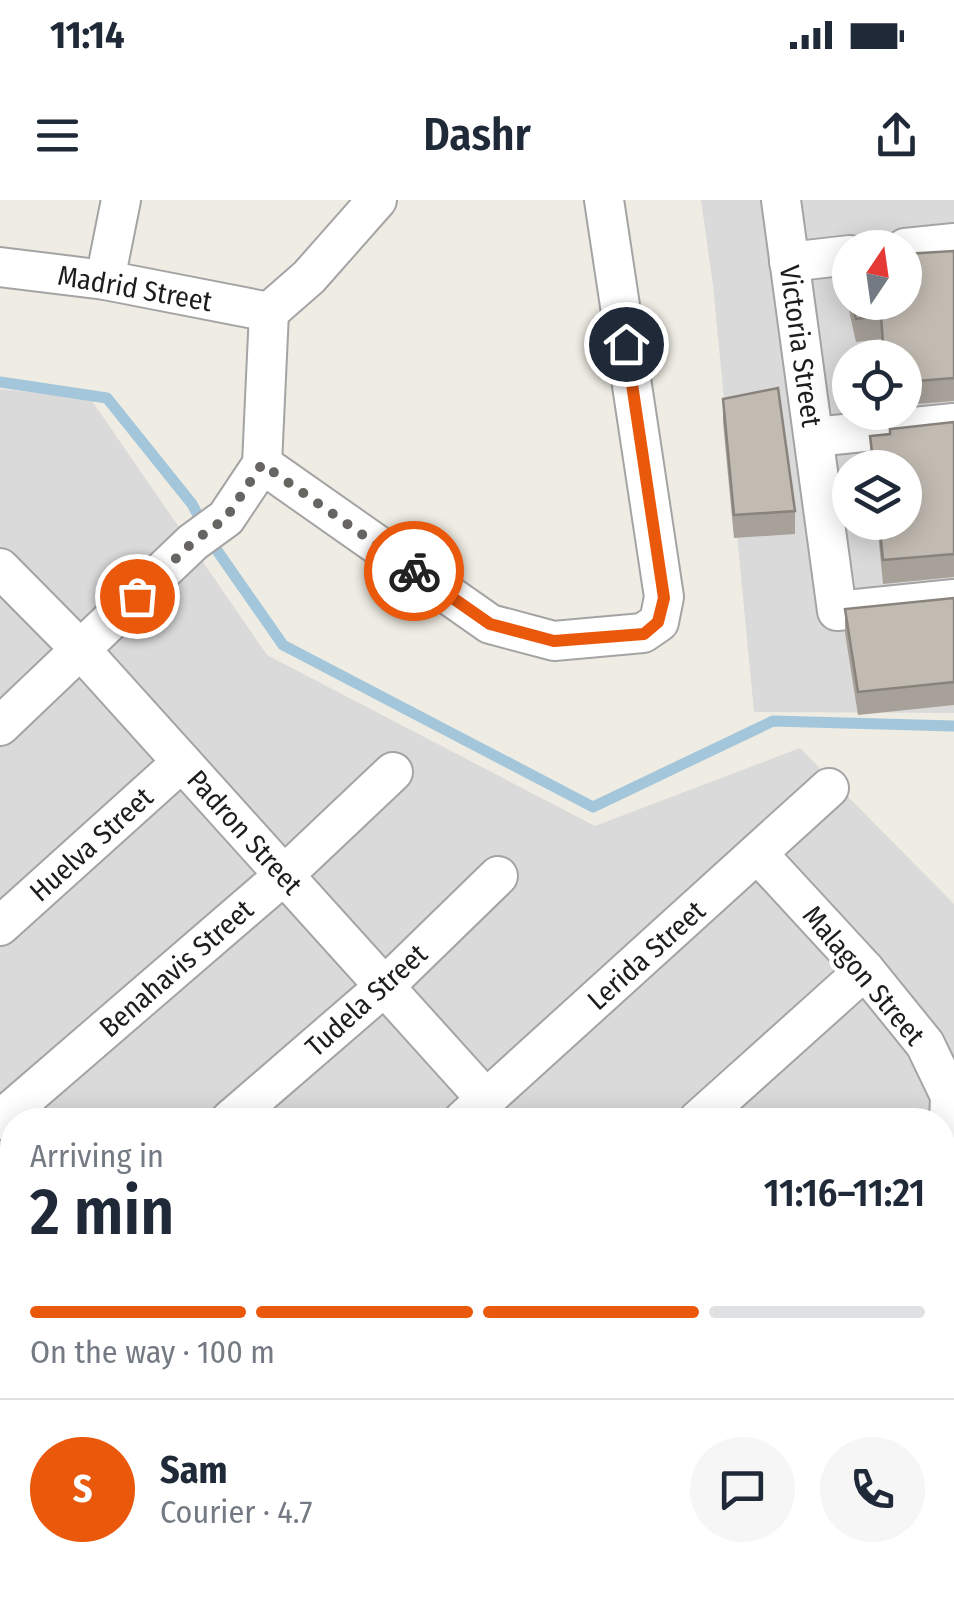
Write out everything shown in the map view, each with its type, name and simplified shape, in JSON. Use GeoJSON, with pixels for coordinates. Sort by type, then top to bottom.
{"type":"FeatureCollection","features":[{"type":"Feature","properties":{"kind":"street"},"geometry":{"type":"LineString","coordinates":[[106,280],[122,200]]}},
{"type":"Feature","properties":{"kind":"street"},"geometry":{"type":"LineString","coordinates":[[0,726],[193,542],[226,518],[262,464],[269,312],[309,278],[378,200]]}},
{"type":"Feature","properties":{"kind":"street"},"geometry":{"type":"LineString","coordinates":[[262,464],[490,624],[554,641],[644,634],[658,622],[664,598],[604,200]]}},
{"type":"Feature","properties":{"kind":"street","name":"Victoria Street"},"geometry":{"type":"LineString","coordinates":[[781,200],[837,611],[954,599]]}},
{"type":"Feature","properties":{"kind":"street"},"geometry":{"type":"LineString","coordinates":[[922,246],[954,243]]}},
{"type":"Feature","properties":{"kind":"street"},"geometry":{"type":"LineString","coordinates":[[789,262],[832,257]]}},
{"type":"Feature","properties":{"kind":"street","name":"Madrid Street"},"geometry":{"type":"LineString","coordinates":[[0,267],[106,280],[269,312]]}},
{"type":"Feature","properties":{"kind":"street"},"geometry":{"type":"LineString","coordinates":[[814,437],[954,424]]}},
{"type":"Feature","properties":{"kind":"street","name":"Padron Street"},"geometry":{"type":"LineString","coordinates":[[0,568],[81,650],[384,986],[473,1108]]}},
{"type":"Feature","properties":{"kind":"street","name":"Huelva Street"},"geometry":{"type":"LineString","coordinates":[[0,926],[182,762]]}},
{"type":"Feature","properties":{"kind":"street","name":"Benahavis Street"},"geometry":{"type":"LineString","coordinates":[[14,1108],[283,876],[393,772]]}},
{"type":"Feature","properties":{"kind":"street","name":"Lerida Street"},"geometry":{"type":"LineString","coordinates":[[476,1108],[829,788]]}},
{"type":"Feature","properties":{"kind":"street","name":"Malagon Street"},"geometry":{"type":"LineString","coordinates":[[758,854],[865,970],[925,1044],[950,1096],[950,1108]]}},
{"type":"Feature","properties":{"kind":"street","name":"Tudela Street"},"geometry":{"type":"LineString","coordinates":[[244,1108],[384,986],[498,876]]}},
{"type":"Feature","properties":{"kind":"street"},"geometry":{"type":"LineString","coordinates":[[711,1108],[865,970]]}},
{"type":"Feature","properties":{"kind":"shaded area"},"geometry":{"type":"Polygon","coordinates":[[[701,200],[954,200],[954,713],[754,712],[713,285],[701,200]]]}},
{"type":"Feature","properties":{"kind":"shaded area"},"geometry":{"type":"Polygon","coordinates":[[[0,389],[90,398],[267,655],[595,826],[800,748],[954,904],[954,1108],[0,1108],[0,389]]]}},
{"type":"Feature","properties":{"kind":"building"},"geometry":{"type":"Polygon","coordinates":[[[954,251],[954,378],[922,381],[922,340],[883,340],[881,320],[922,320],[922,253],[954,251]]]}},
{"type":"Feature","properties":{"kind":"building"},"geometry":{"type":"Polygon","coordinates":[[[778,388],[795,511],[734,515],[723,399],[778,388]]]}},
{"type":"Feature","properties":{"kind":"building"},"geometry":{"type":"Polygon","coordinates":[[[954,422],[954,554],[883,560],[881,540],[922,540],[922,450],[872,450],[870,436],[890,434],[890,430],[922,430],[922,426],[954,422]]]}},
{"type":"Feature","properties":{"kind":"building"},"geometry":{"type":"Polygon","coordinates":[[[954,598],[954,682],[858,692],[845,609],[954,598]]]}},
{"type":"Feature","properties":{"kind":"waterway"},"geometry":{"type":"LineString","coordinates":[[0,382],[107,398],[192,504],[216,549],[283,645],[593,807],[773,721],[954,726]]}},
{"type":"Feature","properties":{"kind":"way so far"},"geometry":{"type":"LineString","coordinates":[[137,596],[193,542],[226,518],[262,464],[414,571]]}},
{"type":"Feature","properties":{"kind":"route"},"geometry":{"type":"LineString","coordinates":[[414,571],[490,624],[554,641],[644,634],[658,622],[664,598],[626,344]]}}]}
